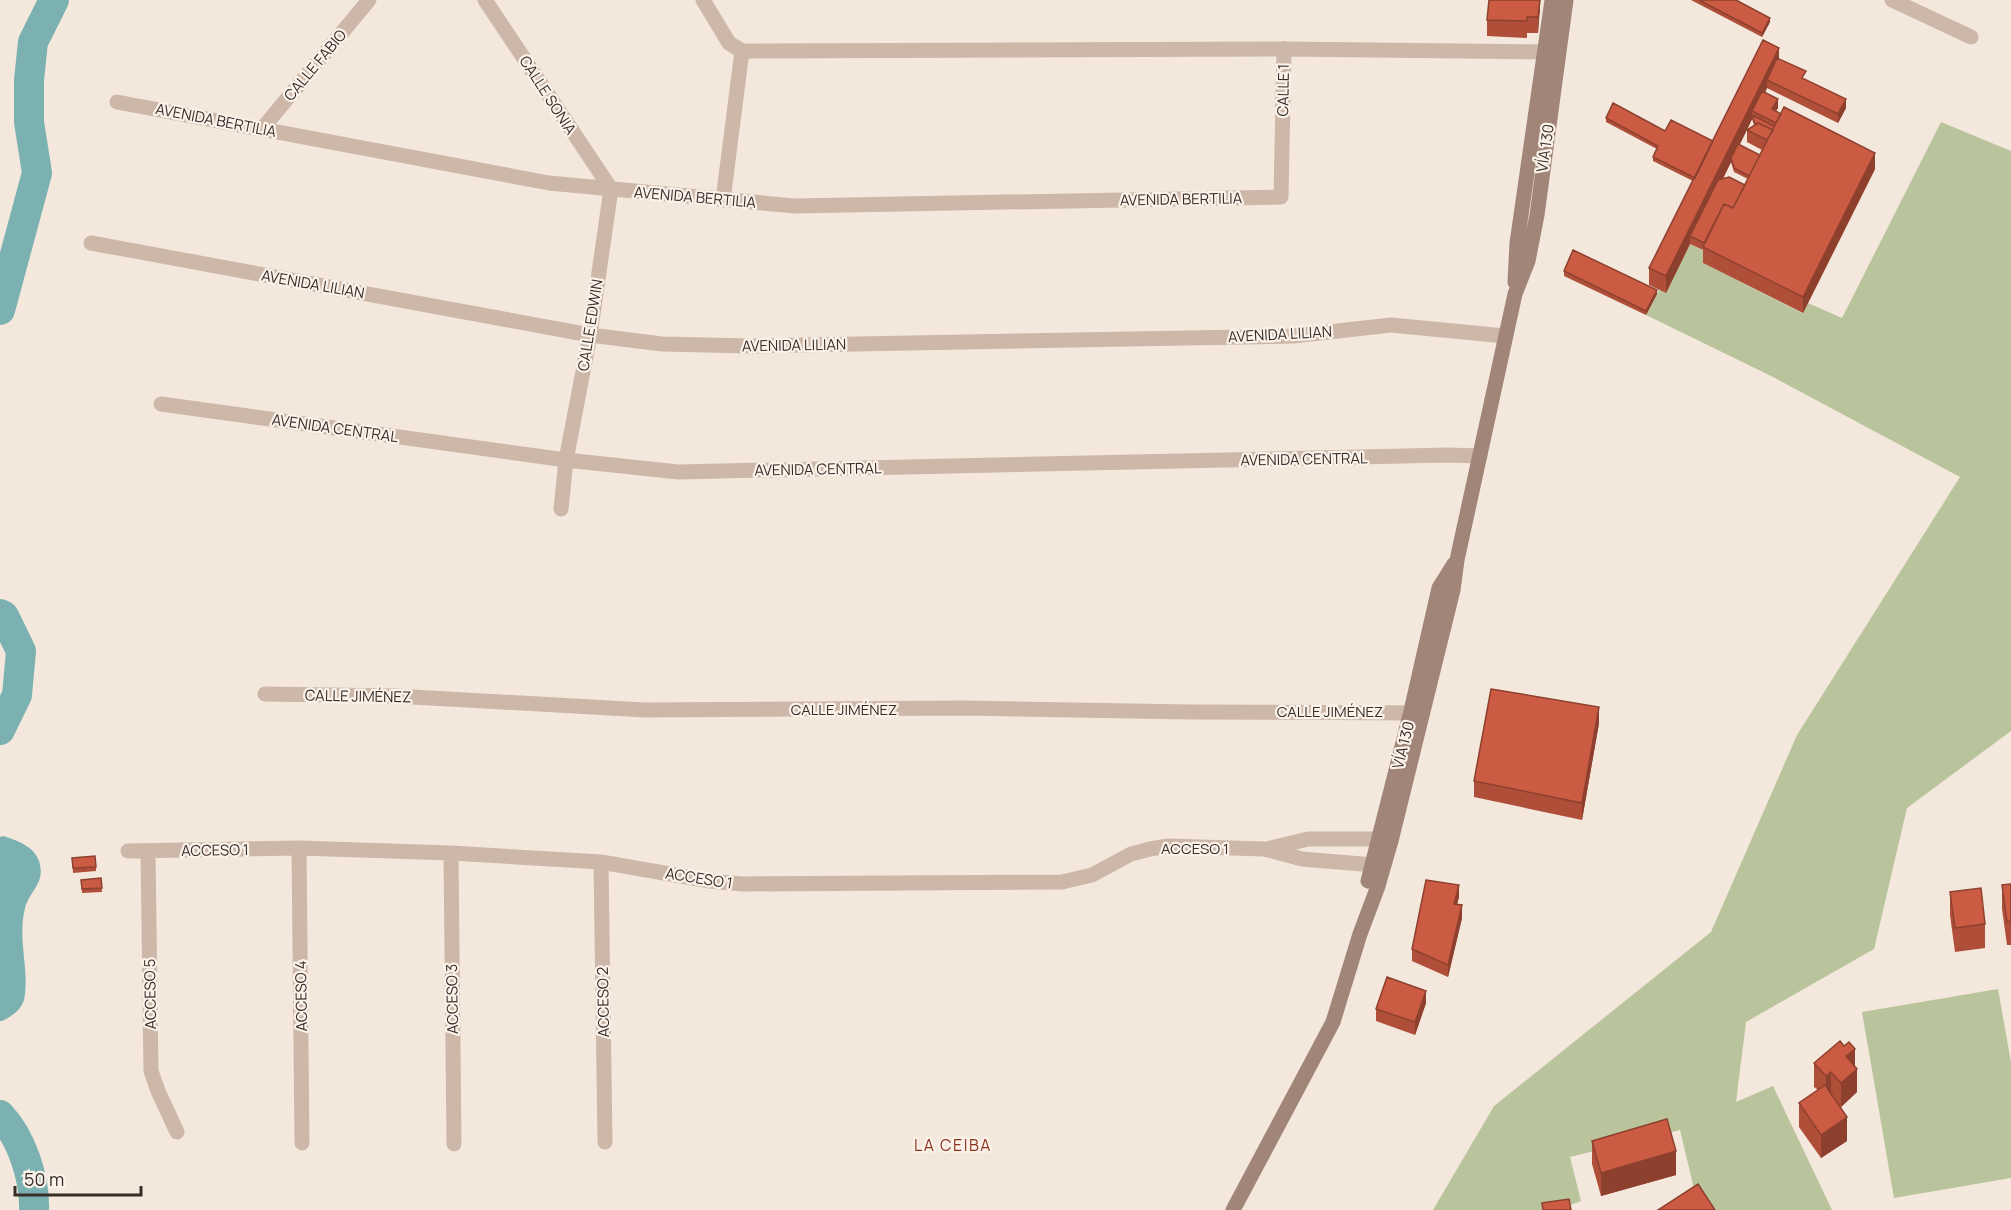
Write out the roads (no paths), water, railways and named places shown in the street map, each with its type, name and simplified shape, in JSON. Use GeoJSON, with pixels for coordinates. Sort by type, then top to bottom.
{"type":"FeatureCollection","features":[{"type":"Feature","properties":{"kind":"main road","name":"VÍA 130"},"geometry":{"type":"LineString","coordinates":[[1552,0],[1552,52]]}},
{"type":"Feature","properties":{"kind":"main road","name":"VÍA 130"},"geometry":{"type":"LineString","coordinates":[[1233,1210],[1333,1022],[1359,934],[1378,886],[1391,841],[1439,588],[1457,560],[1515,294],[1517,243],[1552,52],[1566,0]]}},
{"type":"Feature","properties":{"kind":"main road","name":"VÍA 130"},"geometry":{"type":"LineString","coordinates":[[1359,934],[1368,883],[1417,712]]}},
{"type":"Feature","properties":{"kind":"street","name":"CALLE FABIO"},"geometry":{"type":"LineString","coordinates":[[262,129],[369,0]]}},
{"type":"Feature","properties":{"kind":"street","name":"CALLE SONIA"},"geometry":{"type":"LineString","coordinates":[[486,0],[611,189]]}},
{"type":"Feature","properties":{"kind":"street"},"geometry":{"type":"LineString","coordinates":[[703,0],[729,43],[742,51],[1284,49],[1552,52]]}},
{"type":"Feature","properties":{"kind":"street"},"geometry":{"type":"LineString","coordinates":[[1893,0],[1971,37]]}},
{"type":"Feature","properties":{"kind":"street","name":"CALLE 1"},"geometry":{"type":"LineString","coordinates":[[1281,197],[1284,49]]}},
{"type":"Feature","properties":{"kind":"street"},"geometry":{"type":"LineString","coordinates":[[723,200],[742,51]]}},
{"type":"Feature","properties":{"kind":"street","name":"AVENIDA BERTILIA"},"geometry":{"type":"LineString","coordinates":[[117,102],[549,183],[795,206],[1281,197]]}},
{"type":"Feature","properties":{"kind":"street","name":"CALLE EDWIN"},"geometry":{"type":"LineString","coordinates":[[566,460],[590,335],[611,189]]}},
{"type":"Feature","properties":{"kind":"street","name":"AVENIDA LILIAN"},"geometry":{"type":"LineString","coordinates":[[91,243],[590,335],[662,344],[751,346],[1293,336],[1391,325],[1505,336]]}},
{"type":"Feature","properties":{"kind":"street","name":"AVENIDA CENTRAL"},"geometry":{"type":"LineString","coordinates":[[161,404],[566,460],[678,472],[1480,456]]}},
{"type":"Feature","properties":{"kind":"street"},"geometry":{"type":"LineString","coordinates":[[561,509],[566,460]]}},
{"type":"Feature","properties":{"kind":"street","name":"CALLE JIMÉNEZ"},"geometry":{"type":"LineString","coordinates":[[265,694],[395,696],[645,710],[965,708],[1190,712],[1417,712]]}},
{"type":"Feature","properties":{"kind":"street","name":"ACCESO 1"},"geometry":{"type":"LineString","coordinates":[[1264,849],[1308,839],[1380,839]]}},
{"type":"Feature","properties":{"kind":"street","name":"ACCESO 1"},"geometry":{"type":"LineString","coordinates":[[128,851],[299,848],[451,853],[601,862],[710,881],[742,884],[1062,882],[1092,875],[1131,854],[1168,846],[1264,849],[1302,859],[1374,865]]}},
{"type":"Feature","properties":{"kind":"street","name":"ACCESO 4"},"geometry":{"type":"LineString","coordinates":[[299,848],[302,1143]]}},
{"type":"Feature","properties":{"kind":"street","name":"ACCESO 5"},"geometry":{"type":"LineString","coordinates":[[148,851],[151,1071],[177,1132]]}},
{"type":"Feature","properties":{"kind":"street","name":"ACCESO 3"},"geometry":{"type":"LineString","coordinates":[[451,853],[454,1144]]}},
{"type":"Feature","properties":{"kind":"street","name":"ACCESO 2"},"geometry":{"type":"LineString","coordinates":[[601,862],[605,1142]]}},
{"type":"Feature","properties":{"kind":"water"},"geometry":{"type":"Polygon","coordinates":[[[3,836],[33,851],[41,869],[39,881],[27,902],[23,920],[26,977],[24,1000],[15,1013],[0,1021],[0,837],[3,836]]]}},
{"type":"Feature","properties":{"kind":"waterway"},"geometry":{"type":"LineString","coordinates":[[0,310],[37,173],[29,122],[29,80],[33,42],[54,0]]}},
{"type":"Feature","properties":{"kind":"waterway"},"geometry":{"type":"LineString","coordinates":[[0,614],[4,616],[21,651],[17,695],[0,730]]}},
{"type":"Feature","properties":{"kind":"waterway"},"geometry":{"type":"LineString","coordinates":[[0,1115],[15,1135],[26,1160],[32,1185],[34,1210]]}},
{"type":"Feature","properties":{"kind":"district","name":"LA CEIBA"},"geometry":{"type":"Point","coordinates":[953,1145]}}]}
